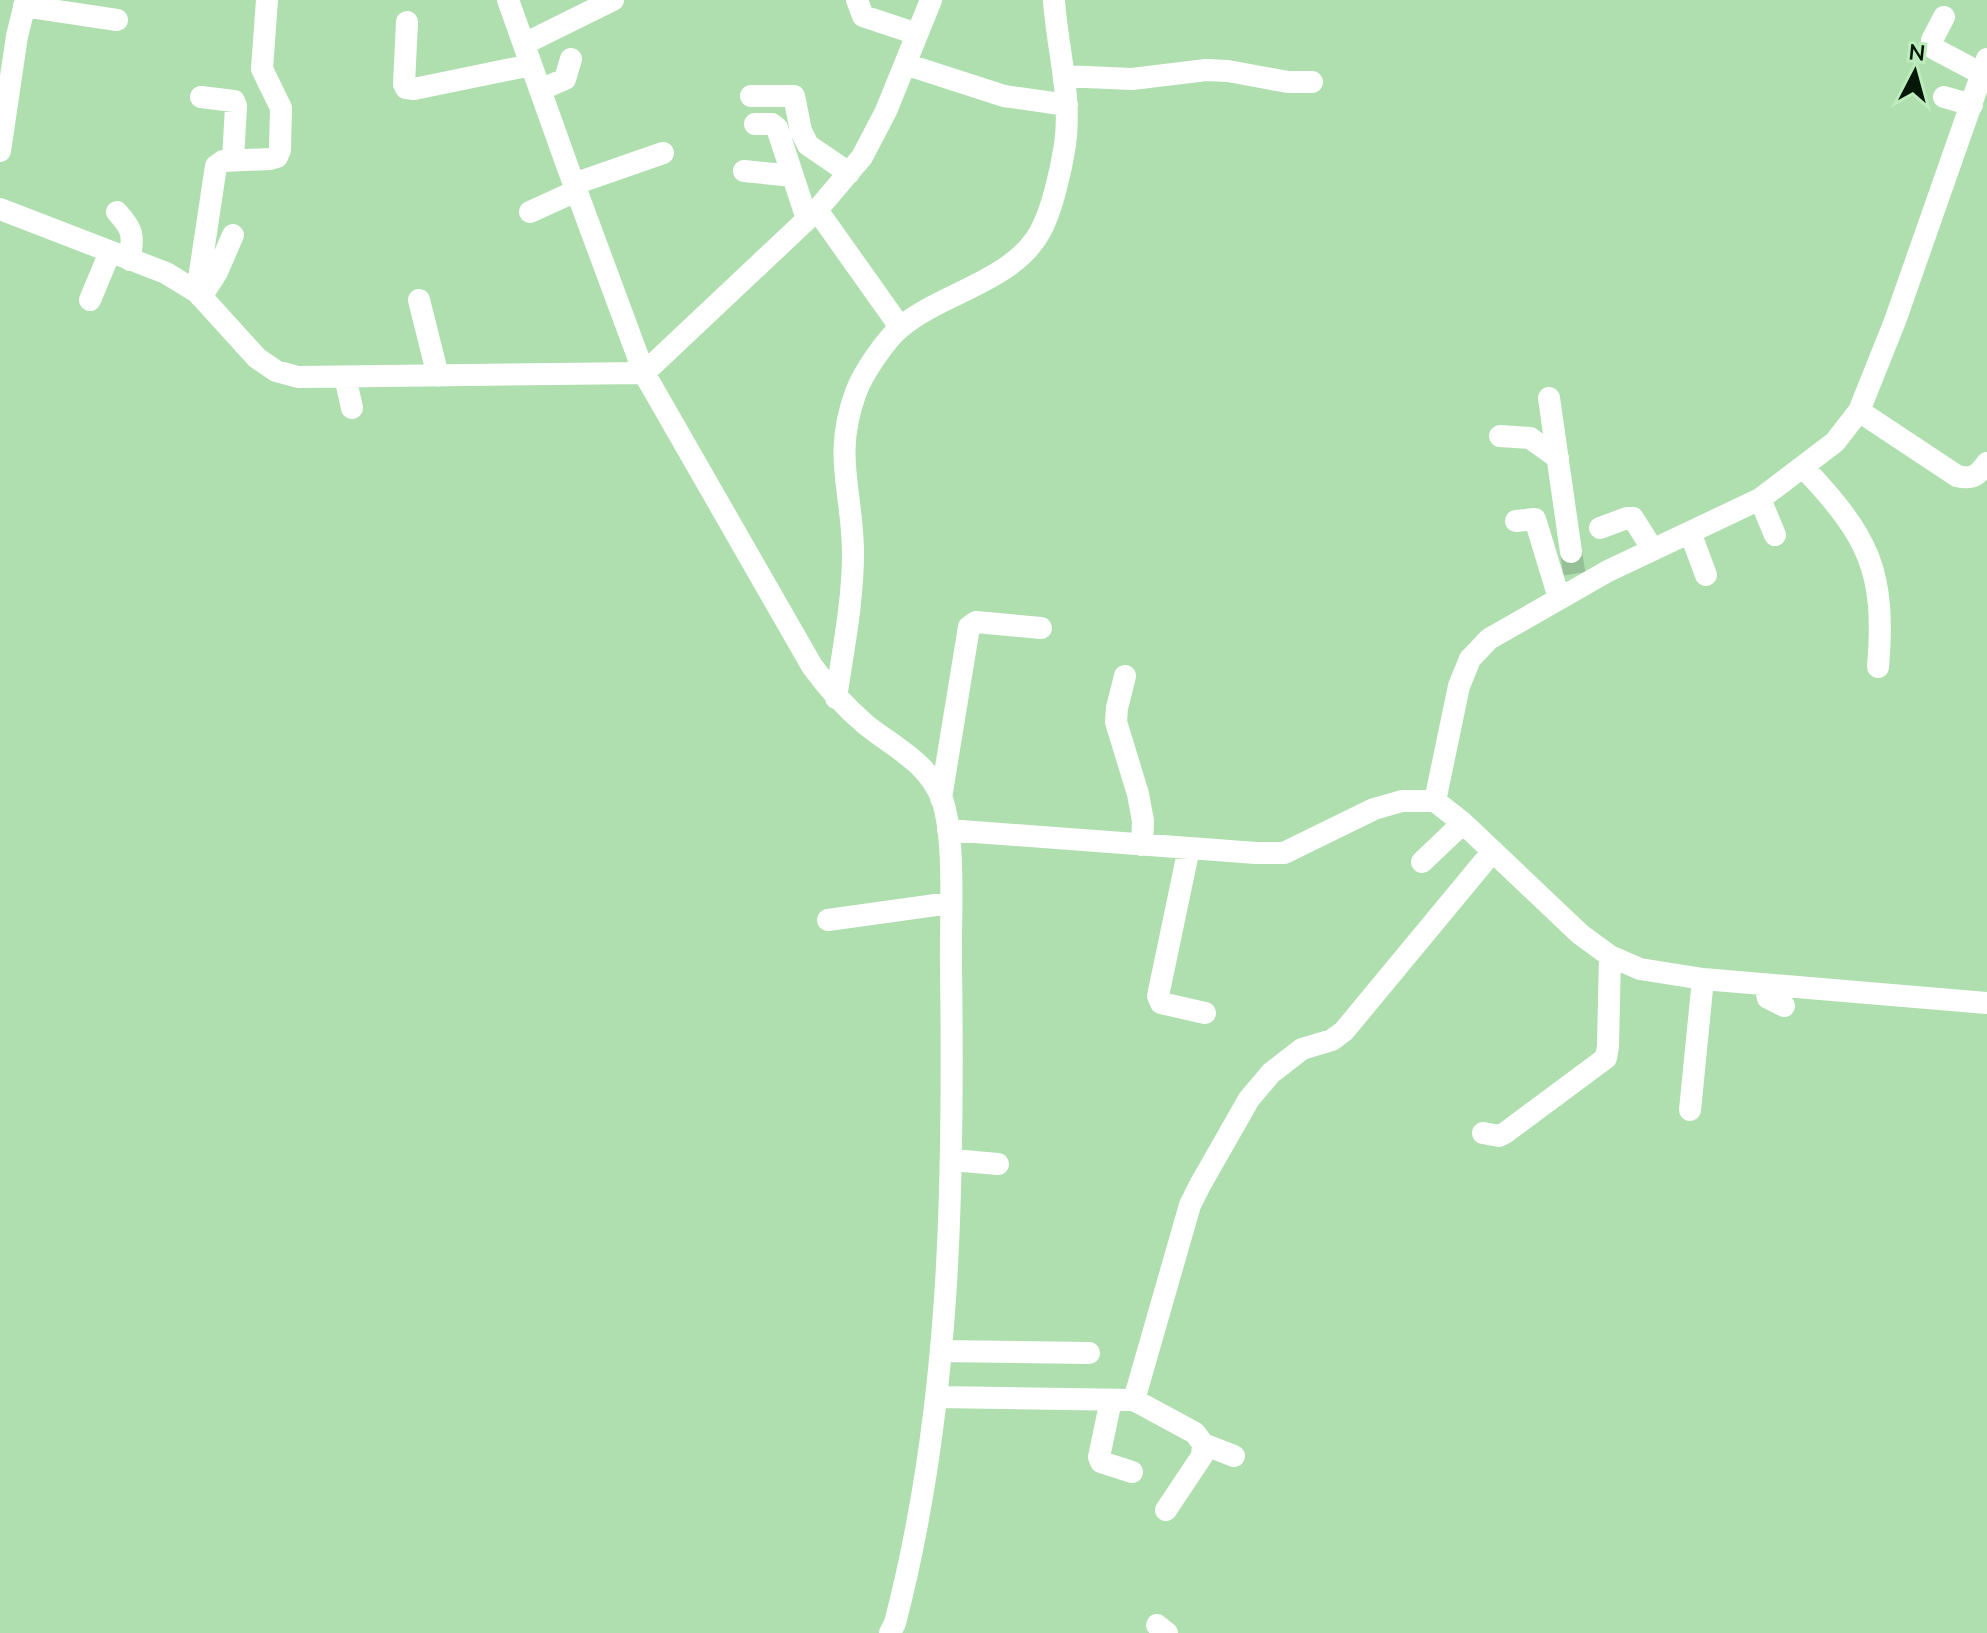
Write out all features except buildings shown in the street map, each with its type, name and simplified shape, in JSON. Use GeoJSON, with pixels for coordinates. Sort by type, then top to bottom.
{"type":"FeatureCollection","features":[{"type":"Feature","properties":{"kind":"street"},"geometry":{"type":"LineString","coordinates":[[199,295],[216,166],[223,161],[270,159],[277,157],[280,150],[281,108],[262,69],[267,0]]}},
{"type":"Feature","properties":{"kind":"street"},"geometry":{"type":"LineString","coordinates":[[508,0],[644,373],[812,666],[836,698],[868,726],[908,754],[929,775],[941,798],[948,830],[952,1160],[941,1351],[930,1461],[913,1553],[890,1633]]}},
{"type":"Feature","properties":{"kind":"street"},"geometry":{"type":"LineString","coordinates":[[407,22],[404,84],[406,88],[414,89],[528,54],[613,0]]}},
{"type":"Feature","properties":{"kind":"street"},"geometry":{"type":"LineString","coordinates":[[857,0],[863,16],[917,34]]}},
{"type":"Feature","properties":{"kind":"street"},"geometry":{"type":"LineString","coordinates":[[0,209],[166,273],[199,295],[257,358],[276,371],[298,377],[644,373],[812,214],[862,157],[886,111],[931,0]]}},
{"type":"Feature","properties":{"kind":"street"},"geometry":{"type":"LineString","coordinates":[[836,698],[851,590],[853,551],[843,464],[846,429],[857,389],[900,327],[990,278],[1022,255],[1040,232],[1054,192],[1065,144],[1067,105],[1054,0]]}},
{"type":"Feature","properties":{"kind":"street"},"geometry":{"type":"LineString","coordinates":[[0,151],[25,3],[117,20]]}},
{"type":"Feature","properties":{"kind":"street"},"geometry":{"type":"LineString","coordinates":[[1435,801],[1459,686],[1470,659],[1489,639],[1570,588],[1760,499],[1835,442],[1859,411],[1895,321],[1984,67],[1933,48],[1932,40],[1944,17]]}},
{"type":"Feature","properties":{"kind":"street"},"geometry":{"type":"LineString","coordinates":[[540,90],[565,79],[571,59]]}},
{"type":"Feature","properties":{"kind":"street"},"geometry":{"type":"LineString","coordinates":[[905,64],[1004,96],[1067,105]]}},
{"type":"Feature","properties":{"kind":"street"},"geometry":{"type":"LineString","coordinates":[[1064,76],[1132,79],[1206,70],[1288,82],[1312,82]]}},
{"type":"Feature","properties":{"kind":"street"},"geometry":{"type":"LineString","coordinates":[[751,96],[794,96],[798,102],[801,131],[808,145],[849,173]]}},
{"type":"Feature","properties":{"kind":"street"},"geometry":{"type":"LineString","coordinates":[[201,97],[234,101],[233,160]]}},
{"type":"Feature","properties":{"kind":"street"},"geometry":{"type":"LineString","coordinates":[[1944,97],[1972,105]]}},
{"type":"Feature","properties":{"kind":"street"},"geometry":{"type":"LineString","coordinates":[[755,124],[772,124],[777,128],[793,176],[812,214],[900,327]]}},
{"type":"Feature","properties":{"kind":"street"},"geometry":{"type":"LineString","coordinates":[[530,212],[575,187],[663,153]]}},
{"type":"Feature","properties":{"kind":"street"},"geometry":{"type":"LineString","coordinates":[[744,171],[793,176]]}},
{"type":"Feature","properties":{"kind":"street"},"geometry":{"type":"LineString","coordinates":[[90,300],[133,234],[117,212]]}},
{"type":"Feature","properties":{"kind":"street"},"geometry":{"type":"LineString","coordinates":[[199,295],[217,272],[233,235]]}},
{"type":"Feature","properties":{"kind":"street"},"geometry":{"type":"LineString","coordinates":[[419,300],[438,376]]}},
{"type":"Feature","properties":{"kind":"street"},"geometry":{"type":"LineString","coordinates":[[345,377],[352,408]]}},
{"type":"Feature","properties":{"kind":"street"},"geometry":{"type":"LineString","coordinates":[[1549,398],[1571,552]]}},
{"type":"Feature","properties":{"kind":"street"},"geometry":{"type":"LineString","coordinates":[[1859,411],[1957,476],[1968,479],[1978,475],[1987,463]]}},
{"type":"Feature","properties":{"kind":"street"},"geometry":{"type":"LineString","coordinates":[[1500,436],[1530,438],[1558,458]]}},
{"type":"Feature","properties":{"kind":"street"},"geometry":{"type":"LineString","coordinates":[[1804,468],[1841,506],[1859,534],[1872,565],[1879,596],[1881,626],[1878,667]]}},
{"type":"Feature","properties":{"kind":"street"},"geometry":{"type":"LineString","coordinates":[[1760,499],[1775,535]]}},
{"type":"Feature","properties":{"kind":"street"},"geometry":{"type":"LineString","coordinates":[[1600,528],[1633,518],[1653,550]]}},
{"type":"Feature","properties":{"kind":"street"},"geometry":{"type":"LineString","coordinates":[[1516,521],[1535,519],[1570,588]]}},
{"type":"Feature","properties":{"kind":"street"},"geometry":{"type":"LineString","coordinates":[[1690,532],[1706,575]]}},
{"type":"Feature","properties":{"kind":"street"},"geometry":{"type":"LineString","coordinates":[[941,798],[969,627],[976,622],[1041,628]]}},
{"type":"Feature","properties":{"kind":"street"},"geometry":{"type":"LineString","coordinates":[[1125,676],[1116,722],[1138,794],[1143,821],[1142,845]]}},
{"type":"Feature","properties":{"kind":"street"},"geometry":{"type":"LineString","coordinates":[[948,830],[1284,853],[1374,809],[1402,801],[1435,801],[1463,823],[1580,934],[1610,956],[1640,969],[1703,979],[1987,1003]]}},
{"type":"Feature","properties":{"kind":"street"},"geometry":{"type":"LineString","coordinates":[[1422,862],[1463,823]]}},
{"type":"Feature","properties":{"kind":"street"},"geometry":{"type":"LineString","coordinates":[[1189,848],[1158,996],[1161,1003],[1205,1013]]}},
{"type":"Feature","properties":{"kind":"street"},"geometry":{"type":"LineString","coordinates":[[1134,1400],[1190,1205],[1249,1099],[1288,1057],[1302,1049],[1332,1040],[1344,1031],[1493,851]]}},
{"type":"Feature","properties":{"kind":"street"},"geometry":{"type":"LineString","coordinates":[[828,920],[950,903]]}},
{"type":"Feature","properties":{"kind":"street"},"geometry":{"type":"LineString","coordinates":[[1483,1133],[1499,1136],[1505,1133],[1606,1058],[1610,956]]}},
{"type":"Feature","properties":{"kind":"street"},"geometry":{"type":"LineString","coordinates":[[1690,1110],[1703,979]]}},
{"type":"Feature","properties":{"kind":"street"},"geometry":{"type":"LineString","coordinates":[[1765,985],[1768,998],[1784,1006]]}},
{"type":"Feature","properties":{"kind":"street"},"geometry":{"type":"LineString","coordinates":[[952,1160],[998,1164]]}},
{"type":"Feature","properties":{"kind":"street"},"geometry":{"type":"LineString","coordinates":[[941,1351],[1089,1353]]}},
{"type":"Feature","properties":{"kind":"street"},"geometry":{"type":"LineString","coordinates":[[938,1397],[1134,1400],[1195,1433],[1203,1444],[1234,1456]]}},
{"type":"Feature","properties":{"kind":"street"},"geometry":{"type":"LineString","coordinates":[[1111,1400],[1099,1457],[1101,1462],[1132,1472]]}},
{"type":"Feature","properties":{"kind":"street"},"geometry":{"type":"LineString","coordinates":[[1166,1510],[1202,1456],[1203,1444]]}},
{"type":"Feature","properties":{"kind":"tunnel"},"geometry":{"type":"LineString","coordinates":[[1571,552],[1575,577]]}}]}
